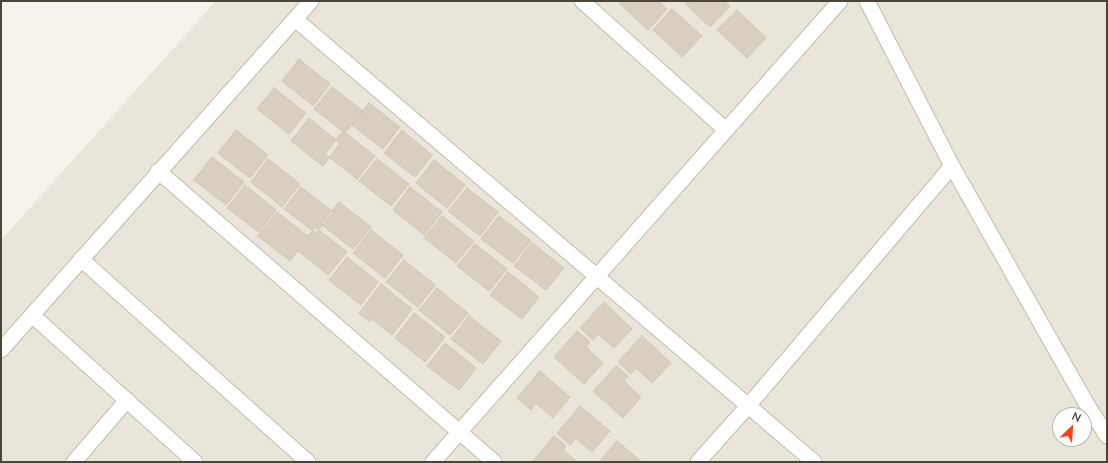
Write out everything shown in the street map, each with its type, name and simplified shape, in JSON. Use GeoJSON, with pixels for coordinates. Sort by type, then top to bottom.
{"type":"FeatureCollection","features":[{"type":"Feature","properties":{"kind":"street"},"geometry":{"type":"LineString","coordinates":[[1,350],[158,171],[311,1]]}},
{"type":"Feature","properties":{"kind":"street"},"geometry":{"type":"LineString","coordinates":[[582,1],[726,130]]}},
{"type":"Feature","properties":{"kind":"street"},"geometry":{"type":"LineString","coordinates":[[433,462],[840,1]]}},
{"type":"Feature","properties":{"kind":"street"},"geometry":{"type":"LineString","coordinates":[[867,1],[952,166],[1086,403],[1107,436]]}},
{"type":"Feature","properties":{"kind":"street"},"geometry":{"type":"LineString","coordinates":[[295,18],[814,462]]}},
{"type":"Feature","properties":{"kind":"street"},"geometry":{"type":"LineString","coordinates":[[698,462],[748,406],[952,166]]}},
{"type":"Feature","properties":{"kind":"street"},"geometry":{"type":"LineString","coordinates":[[158,171],[494,462]]}},
{"type":"Feature","properties":{"kind":"street"},"geometry":{"type":"LineString","coordinates":[[81,259],[308,462]]}},
{"type":"Feature","properties":{"kind":"street"},"geometry":{"type":"LineString","coordinates":[[32,314],[195,462]]}},
{"type":"Feature","properties":{"kind":"street"},"geometry":{"type":"LineString","coordinates":[[74,462],[127,400]]}},
{"type":"Feature","properties":{"kind":"shaded area"},"geometry":{"type":"Polygon","coordinates":[[[216,1],[1107,1],[1107,462],[1,462],[1,240],[216,1]]]}},
{"type":"Feature","properties":{"kind":"building"},"geometry":{"type":"Polygon","coordinates":[[[621,1],[659,1],[667,9],[648,30],[619,3],[621,1]]]}},
{"type":"Feature","properties":{"kind":"building"},"geometry":{"type":"Polygon","coordinates":[[[683,1],[724,1],[730,6],[710,27],[683,1]]]}},
{"type":"Feature","properties":{"kind":"building"},"geometry":{"type":"Polygon","coordinates":[[[672,9],[702,36],[682,57],[653,30],[672,9]]]}},
{"type":"Feature","properties":{"kind":"building"},"geometry":{"type":"Polygon","coordinates":[[[737,10],[766,38],[747,58],[717,30],[737,10]]]}},
{"type":"Feature","properties":{"kind":"building"},"geometry":{"type":"Polygon","coordinates":[[[299,59],[330,84],[313,106],[282,81],[299,59]]]}},
{"type":"Feature","properties":{"kind":"building"},"geometry":{"type":"Polygon","coordinates":[[[332,87],[363,111],[345,133],[314,109],[332,87]]]}},
{"type":"Feature","properties":{"kind":"building"},"geometry":{"type":"Polygon","coordinates":[[[274,88],[306,113],[289,134],[257,109],[274,88]]]}},
{"type":"Feature","properties":{"kind":"building"},"geometry":{"type":"Polygon","coordinates":[[[369,103],[400,127],[383,149],[352,125],[369,103]]]}},
{"type":"Feature","properties":{"kind":"building"},"geometry":{"type":"Polygon","coordinates":[[[309,118],[340,143],[323,166],[291,141],[309,118]]]}},
{"type":"Feature","properties":{"kind":"building"},"geometry":{"type":"Polygon","coordinates":[[[236,130],[268,155],[250,178],[218,153],[236,130]]]}},
{"type":"Feature","properties":{"kind":"building"},"geometry":{"type":"Polygon","coordinates":[[[402,130],[432,155],[415,177],[384,153],[402,130]]]}},
{"type":"Feature","properties":{"kind":"building"},"geometry":{"type":"Polygon","coordinates":[[[343,131],[375,156],[357,179],[325,154],[343,131]]]}},
{"type":"Feature","properties":{"kind":"building"},"geometry":{"type":"Polygon","coordinates":[[[212,157],[244,182],[226,205],[194,180],[212,157]]]}},
{"type":"Feature","properties":{"kind":"building"},"geometry":{"type":"Polygon","coordinates":[[[268,159],[300,184],[282,207],[251,182],[268,159]]]}},
{"type":"Feature","properties":{"kind":"building"},"geometry":{"type":"Polygon","coordinates":[[[377,159],[409,184],[391,206],[359,181],[377,159]]]}},
{"type":"Feature","properties":{"kind":"building"},"geometry":{"type":"Polygon","coordinates":[[[434,160],[465,185],[447,208],[416,183],[434,160]]]}},
{"type":"Feature","properties":{"kind":"building"},"geometry":{"type":"Polygon","coordinates":[[[245,185],[276,210],[259,232],[227,208],[245,185]]]}},
{"type":"Feature","properties":{"kind":"building"},"geometry":{"type":"Polygon","coordinates":[[[301,187],[333,212],[316,233],[284,209],[301,187]]]}},
{"type":"Feature","properties":{"kind":"building"},"geometry":{"type":"Polygon","coordinates":[[[410,187],[442,212],[424,235],[393,210],[410,187]]]}},
{"type":"Feature","properties":{"kind":"building"},"geometry":{"type":"Polygon","coordinates":[[[467,188],[498,212],[480,236],[448,211],[467,188]]]}},
{"type":"Feature","properties":{"kind":"building"},"geometry":{"type":"Polygon","coordinates":[[[339,202],[371,227],[353,249],[321,224],[339,202]]]}},
{"type":"Feature","properties":{"kind":"building"},"geometry":{"type":"Polygon","coordinates":[[[277,212],[309,237],[290,261],[258,236],[277,212]]]}},
{"type":"Feature","properties":{"kind":"building"},"geometry":{"type":"Polygon","coordinates":[[[442,216],[474,241],[456,263],[424,238],[442,216]]]}},
{"type":"Feature","properties":{"kind":"building"},"geometry":{"type":"Polygon","coordinates":[[[499,216],[531,241],[513,263],[481,239],[499,216]]]}},
{"type":"Feature","properties":{"kind":"building"},"geometry":{"type":"Polygon","coordinates":[[[315,227],[347,252],[328,275],[297,250],[315,227]]]}},
{"type":"Feature","properties":{"kind":"building"},"geometry":{"type":"Polygon","coordinates":[[[371,230],[403,255],[385,278],[353,253],[371,230]]]}},
{"type":"Feature","properties":{"kind":"building"},"geometry":{"type":"Polygon","coordinates":[[[532,243],[564,268],[546,290],[514,266],[532,243]]]}},
{"type":"Feature","properties":{"kind":"building"},"geometry":{"type":"Polygon","coordinates":[[[475,244],[507,269],[489,291],[457,266],[475,244]]]}},
{"type":"Feature","properties":{"kind":"building"},"geometry":{"type":"Polygon","coordinates":[[[347,257],[378,282],[361,305],[329,280],[347,257]]]}},
{"type":"Feature","properties":{"kind":"building"},"geometry":{"type":"Polygon","coordinates":[[[404,260],[435,285],[418,307],[386,282],[404,260]]]}},
{"type":"Feature","properties":{"kind":"building"},"geometry":{"type":"Polygon","coordinates":[[[508,272],[539,297],[522,319],[490,295],[508,272]]]}},
{"type":"Feature","properties":{"kind":"building"},"geometry":{"type":"Polygon","coordinates":[[[381,284],[412,309],[392,335],[372,319],[370,322],[359,313],[381,284]]]}},
{"type":"Feature","properties":{"kind":"building"},"geometry":{"type":"Polygon","coordinates":[[[437,288],[468,313],[450,335],[419,310],[437,288]]]}},
{"type":"Feature","properties":{"kind":"building"},"geometry":{"type":"Polygon","coordinates":[[[604,302],[632,329],[614,348],[598,334],[593,340],[580,328],[604,302]]]}},
{"type":"Feature","properties":{"kind":"building"},"geometry":{"type":"Polygon","coordinates":[[[414,313],[445,337],[425,362],[395,338],[414,313]]]}},
{"type":"Feature","properties":{"kind":"building"},"geometry":{"type":"Polygon","coordinates":[[[469,316],[501,341],[483,364],[451,339],[469,316]]]}},
{"type":"Feature","properties":{"kind":"building"},"geometry":{"type":"Polygon","coordinates":[[[577,331],[590,342],[586,347],[603,363],[584,384],[554,357],[577,331]]]}},
{"type":"Feature","properties":{"kind":"building"},"geometry":{"type":"Polygon","coordinates":[[[642,336],[671,363],[652,383],[636,368],[631,374],[618,362],[642,336]]]}},
{"type":"Feature","properties":{"kind":"building"},"geometry":{"type":"Polygon","coordinates":[[[445,343],[476,368],[459,390],[427,366],[445,343]]]}},
{"type":"Feature","properties":{"kind":"building"},"geometry":{"type":"Polygon","coordinates":[[[616,366],[628,376],[624,381],[641,397],[623,418],[593,391],[616,366]]]}},
{"type":"Feature","properties":{"kind":"building"},"geometry":{"type":"Polygon","coordinates":[[[540,371],[570,397],[553,418],[536,403],[531,410],[517,398],[540,371]]]}},
{"type":"Feature","properties":{"kind":"building"},"geometry":{"type":"Polygon","coordinates":[[[580,406],[610,431],[592,452],[576,438],[570,445],[557,433],[580,406]]]}},
{"type":"Feature","properties":{"kind":"building"},"geometry":{"type":"Polygon","coordinates":[[[554,436],[566,446],[563,450],[577,462],[532,462],[554,436]]]}},
{"type":"Feature","properties":{"kind":"building"},"geometry":{"type":"Polygon","coordinates":[[[617,441],[642,462],[599,462],[617,441]]]}}]}
